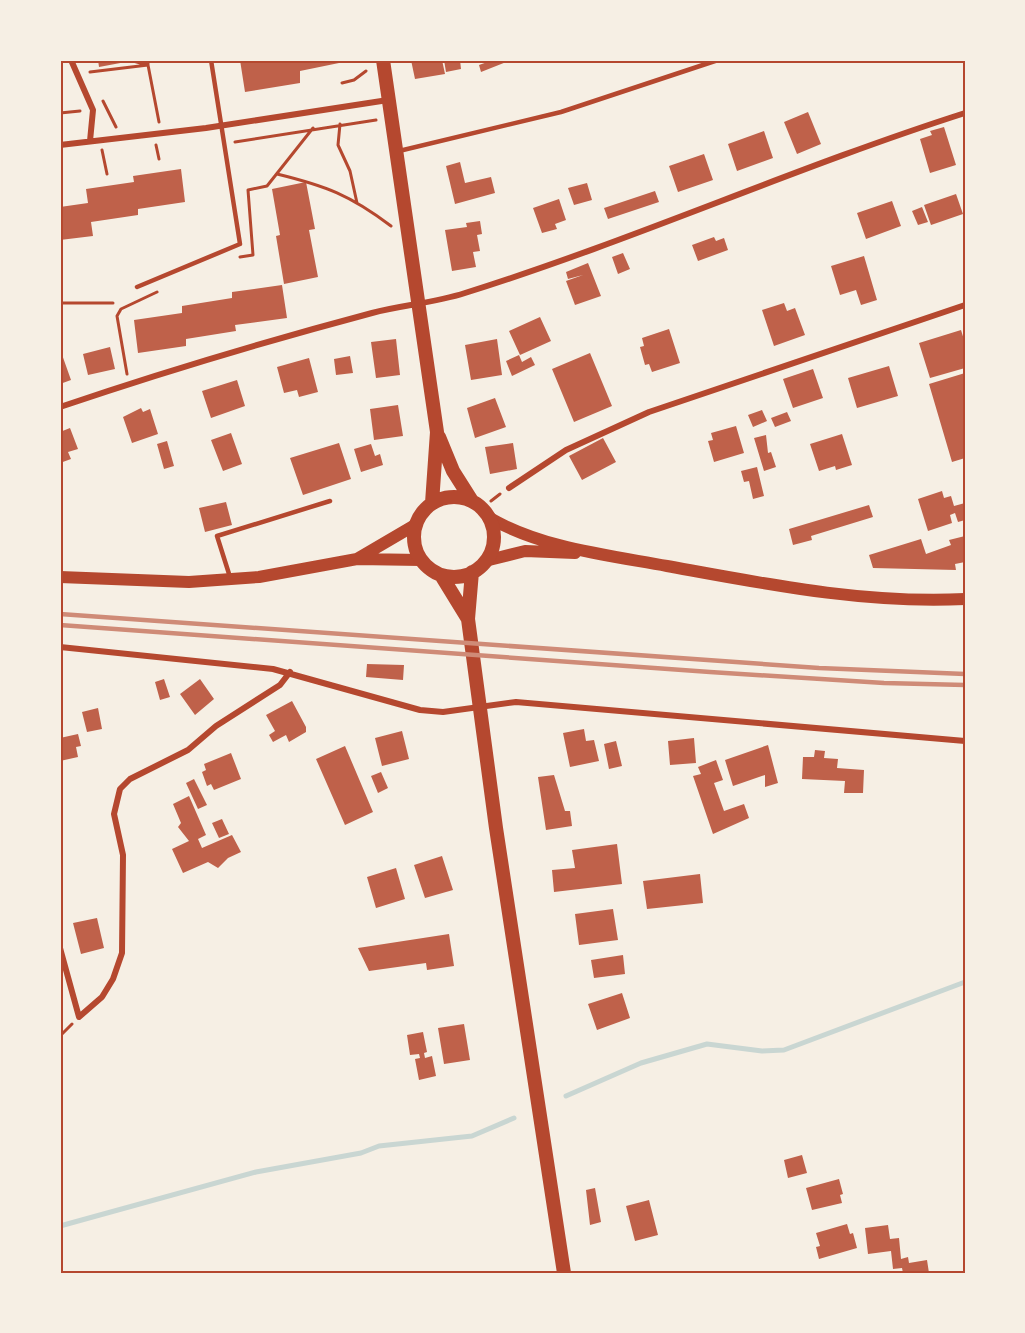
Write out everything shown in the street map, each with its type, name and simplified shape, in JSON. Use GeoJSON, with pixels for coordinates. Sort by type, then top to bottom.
{"type":"FeatureCollection","features":[{"type":"Feature","properties":{"kind":"main road"},"geometry":{"type":"LineString","coordinates":[[383,60],[437,432],[432,503]]}},
{"type":"Feature","properties":{"kind":"main road"},"geometry":{"type":"LineString","coordinates":[[437,432],[453,471],[472,501],[488,517],[516,533],[601,554],[839,595],[911,600],[965,599]]}},
{"type":"Feature","properties":{"kind":"main road"},"geometry":{"type":"LineString","coordinates":[[468,619],[441,574],[421,560],[414,543],[416,525],[422,512],[432,503],[453,497],[472,501]]}},
{"type":"Feature","properties":{"kind":"main road"},"geometry":{"type":"LineString","coordinates":[[485,561],[493,542],[488,517]]}},
{"type":"Feature","properties":{"kind":"main road"},"geometry":{"type":"LineString","coordinates":[[357,559],[416,525]]}},
{"type":"Feature","properties":{"kind":"main road"},"geometry":{"type":"LineString","coordinates":[[441,574],[456,576],[472,572],[485,561],[525,551],[601,554]]}},
{"type":"Feature","properties":{"kind":"main road"},"geometry":{"type":"LineString","coordinates":[[60,577],[160,582],[231,580],[297,571],[357,559],[421,560]]}},
{"type":"Feature","properties":{"kind":"main road"},"geometry":{"type":"LineString","coordinates":[[472,572],[468,619],[564,1273]]}},
{"type":"Feature","properties":{"kind":"street"},"geometry":{"type":"LineString","coordinates":[[71,60],[93,110],[90,141]]}},
{"type":"Feature","properties":{"kind":"street"},"geometry":{"type":"LineString","coordinates":[[60,145],[223,125],[389,99]]}},
{"type":"Feature","properties":{"kind":"street"},"geometry":{"type":"LineString","coordinates":[[60,408],[246,347],[405,304],[419,303],[478,289],[728,200],[882,140],[965,113]]}},
{"type":"Feature","properties":{"kind":"street"},"geometry":{"type":"LineString","coordinates":[[508,488],[566,450],[649,412],[965,305]]}},
{"type":"Feature","properties":{"kind":"street"},"geometry":{"type":"LineString","coordinates":[[60,647],[290,672],[379,700],[420,710],[443,712],[516,702],[965,741]]}},
{"type":"Feature","properties":{"kind":"street"},"geometry":{"type":"LineString","coordinates":[[60,948],[79,1017],[102,997],[113,979],[122,953],[123,855],[114,814],[120,789],[130,779],[188,750],[216,726],[280,685],[290,672]]}},
{"type":"Feature","properties":{"kind":"lane"},"geometry":{"type":"LineString","coordinates":[[137,288],[240,244],[226,143],[211,60]]}},
{"type":"Feature","properties":{"kind":"lane"},"geometry":{"type":"LineString","coordinates":[[396,151],[561,112],[718,60]]}},
{"type":"Feature","properties":{"kind":"lane"},"geometry":{"type":"LineString","coordinates":[[231,580],[217,536],[330,501]]}},
{"type":"Feature","properties":{"kind":"path"},"geometry":{"type":"LineString","coordinates":[[147,60],[161,133]]}},
{"type":"Feature","properties":{"kind":"path"},"geometry":{"type":"LineString","coordinates":[[133,61],[148,65]]}},
{"type":"Feature","properties":{"kind":"path"},"geometry":{"type":"LineString","coordinates":[[90,72],[148,65]]}},
{"type":"Feature","properties":{"kind":"path"},"geometry":{"type":"LineString","coordinates":[[342,83],[354,80],[366,71]]}},
{"type":"Feature","properties":{"kind":"path"},"geometry":{"type":"LineString","coordinates":[[76,100],[80,118]]}},
{"type":"Feature","properties":{"kind":"path"},"geometry":{"type":"LineString","coordinates":[[60,112],[80,111]]}},
{"type":"Feature","properties":{"kind":"path"},"geometry":{"type":"LineString","coordinates":[[226,143],[376,120]]}},
{"type":"Feature","properties":{"kind":"path"},"geometry":{"type":"LineString","coordinates":[[340,124],[338,145],[350,171],[357,203]]}},
{"type":"Feature","properties":{"kind":"path"},"geometry":{"type":"LineString","coordinates":[[282,168],[313,128]]}},
{"type":"Feature","properties":{"kind":"path"},"geometry":{"type":"LineString","coordinates":[[156,143],[167,142]]}},
{"type":"Feature","properties":{"kind":"path"},"geometry":{"type":"LineString","coordinates":[[102,150],[107,174]]}},
{"type":"Feature","properties":{"kind":"path"},"geometry":{"type":"LineString","coordinates":[[277,174],[331,188],[393,228]]}},
{"type":"Feature","properties":{"kind":"path"},"geometry":{"type":"LineString","coordinates":[[60,303],[112,303]]}},
{"type":"Feature","properties":{"kind":"path"},"geometry":{"type":"LineString","coordinates":[[60,1036],[79,1017]]}},
{"type":"Feature","properties":{"kind":"building"},"geometry":{"type":"Polygon","coordinates":[[[98,60],[131,60],[131,61],[99,67],[98,60]]]}},
{"type":"Feature","properties":{"kind":"building"},"geometry":{"type":"Polygon","coordinates":[[[240,60],[339,60],[339,63],[300,71],[300,83],[245,92],[240,60]]]}},
{"type":"Feature","properties":{"kind":"building"},"geometry":{"type":"Polygon","coordinates":[[[411,60],[442,60],[445,74],[415,79],[411,60]]]}},
{"type":"Feature","properties":{"kind":"building"},"geometry":{"type":"Polygon","coordinates":[[[444,60],[460,60],[461,69],[446,72],[444,60]]]}},
{"type":"Feature","properties":{"kind":"building"},"geometry":{"type":"Polygon","coordinates":[[[493,60],[511,60],[481,72],[479,65],[493,60]]]}},
{"type":"Feature","properties":{"kind":"building"},"geometry":{"type":"Polygon","coordinates":[[[808,112],[821,144],[797,154],[784,122],[808,112]]]}},
{"type":"Feature","properties":{"kind":"building"},"geometry":{"type":"Polygon","coordinates":[[[944,127],[956,165],[930,173],[920,139],[932,135],[930,131],[944,127]]]}},
{"type":"Feature","properties":{"kind":"building"},"geometry":{"type":"Polygon","coordinates":[[[764,131],[773,158],[737,171],[728,144],[764,131]]]}},
{"type":"Feature","properties":{"kind":"building"},"geometry":{"type":"Polygon","coordinates":[[[704,154],[713,180],[678,192],[669,166],[704,154]]]}},
{"type":"Feature","properties":{"kind":"building"},"geometry":{"type":"Polygon","coordinates":[[[460,162],[465,183],[491,177],[495,193],[455,204],[446,166],[460,162]]]}},
{"type":"Feature","properties":{"kind":"building"},"geometry":{"type":"Polygon","coordinates":[[[181,169],[185,202],[138,209],[138,215],[91,222],[93,236],[60,240],[60,207],[88,203],[86,189],[134,182],[133,176],[181,169]]]}},
{"type":"Feature","properties":{"kind":"building"},"geometry":{"type":"Polygon","coordinates":[[[306,182],[315,229],[309,230],[318,277],[284,284],[276,236],[280,235],[272,189],[306,182]]]}},
{"type":"Feature","properties":{"kind":"building"},"geometry":{"type":"Polygon","coordinates":[[[587,183],[592,200],[574,205],[568,188],[587,183]]]}},
{"type":"Feature","properties":{"kind":"building"},"geometry":{"type":"Polygon","coordinates":[[[655,191],[659,202],[608,219],[604,208],[655,191]]]}},
{"type":"Feature","properties":{"kind":"building"},"geometry":{"type":"Polygon","coordinates":[[[956,194],[963,214],[931,225],[924,205],[956,194]]]}},
{"type":"Feature","properties":{"kind":"building"},"geometry":{"type":"Polygon","coordinates":[[[559,199],[566,220],[555,224],[557,229],[542,233],[533,208],[559,199]]]}},
{"type":"Feature","properties":{"kind":"building"},"geometry":{"type":"Polygon","coordinates":[[[892,201],[901,226],[866,239],[857,213],[892,201]]]}},
{"type":"Feature","properties":{"kind":"building"},"geometry":{"type":"Polygon","coordinates":[[[922,207],[928,222],[918,225],[912,211],[922,207]]]}},
{"type":"Feature","properties":{"kind":"building"},"geometry":{"type":"Polygon","coordinates":[[[480,221],[482,234],[477,235],[480,251],[473,252],[476,267],[452,271],[445,230],[467,227],[466,223],[480,221]]]}},
{"type":"Feature","properties":{"kind":"building"},"geometry":{"type":"Polygon","coordinates":[[[714,237],[716,241],[724,238],[728,250],[698,261],[692,245],[714,237]]]}},
{"type":"Feature","properties":{"kind":"building"},"geometry":{"type":"Polygon","coordinates":[[[623,253],[630,269],[618,274],[612,257],[623,253]]]}},
{"type":"Feature","properties":{"kind":"building"},"geometry":{"type":"Polygon","coordinates":[[[864,256],[877,300],[861,305],[856,290],[840,295],[831,266],[864,256]]]}},
{"type":"Feature","properties":{"kind":"building"},"geometry":{"type":"Polygon","coordinates":[[[588,263],[601,296],[575,305],[566,281],[583,275],[568,279],[566,272],[588,263]]]}},
{"type":"Feature","properties":{"kind":"building"},"geometry":{"type":"Polygon","coordinates":[[[282,285],[287,318],[235,325],[236,331],[186,339],[186,346],[138,353],[134,320],[182,313],[182,306],[232,298],[232,292],[282,285]]]}},
{"type":"Feature","properties":{"kind":"building"},"geometry":{"type":"Polygon","coordinates":[[[784,303],[787,311],[795,308],[805,335],[774,346],[762,310],[784,303]]]}},
{"type":"Feature","properties":{"kind":"building"},"geometry":{"type":"Polygon","coordinates":[[[540,317],[551,341],[520,355],[509,331],[540,317]]]}},
{"type":"Feature","properties":{"kind":"building"},"geometry":{"type":"Polygon","coordinates":[[[669,329],[680,363],[652,372],[649,364],[645,365],[640,347],[644,346],[642,338],[669,329]]]}},
{"type":"Feature","properties":{"kind":"building"},"geometry":{"type":"Polygon","coordinates":[[[961,330],[965,343],[965,368],[930,378],[919,343],[961,330]]]}},
{"type":"Feature","properties":{"kind":"building"},"geometry":{"type":"Polygon","coordinates":[[[396,339],[400,375],[376,378],[371,342],[396,339]]]}},
{"type":"Feature","properties":{"kind":"building"},"geometry":{"type":"Polygon","coordinates":[[[497,339],[502,375],[471,380],[465,345],[497,339]]]}},
{"type":"Feature","properties":{"kind":"building"},"geometry":{"type":"Polygon","coordinates":[[[110,347],[115,369],[88,375],[83,354],[110,347]]]}},
{"type":"Feature","properties":{"kind":"building"},"geometry":{"type":"Polygon","coordinates":[[[60,349],[71,380],[60,384],[60,349]]]}},
{"type":"Feature","properties":{"kind":"building"},"geometry":{"type":"Polygon","coordinates":[[[590,353],[612,406],[574,422],[552,369],[590,353]]]}},
{"type":"Feature","properties":{"kind":"building"},"geometry":{"type":"Polygon","coordinates":[[[519,355],[522,362],[531,357],[535,365],[512,376],[506,361],[519,355]]]}},
{"type":"Feature","properties":{"kind":"building"},"geometry":{"type":"Polygon","coordinates":[[[350,356],[353,373],[336,375],[334,359],[350,356]]]}},
{"type":"Feature","properties":{"kind":"building"},"geometry":{"type":"Polygon","coordinates":[[[309,358],[318,392],[299,397],[297,390],[284,393],[277,367],[309,358]]]}},
{"type":"Feature","properties":{"kind":"building"},"geometry":{"type":"Polygon","coordinates":[[[889,366],[898,396],[857,408],[848,378],[889,366]]]}},
{"type":"Feature","properties":{"kind":"building"},"geometry":{"type":"Polygon","coordinates":[[[813,369],[823,398],[793,408],[783,379],[813,369]]]}},
{"type":"Feature","properties":{"kind":"building"},"geometry":{"type":"Polygon","coordinates":[[[965,373],[965,458],[952,462],[929,384],[965,373]]]}},
{"type":"Feature","properties":{"kind":"building"},"geometry":{"type":"Polygon","coordinates":[[[237,380],[245,406],[211,418],[202,391],[237,380]]]}},
{"type":"Feature","properties":{"kind":"building"},"geometry":{"type":"Polygon","coordinates":[[[495,398],[506,427],[475,438],[467,408],[495,398]]]}},
{"type":"Feature","properties":{"kind":"building"},"geometry":{"type":"Polygon","coordinates":[[[398,405],[403,436],[374,440],[370,409],[398,405]]]}},
{"type":"Feature","properties":{"kind":"building"},"geometry":{"type":"Polygon","coordinates":[[[141,408],[143,412],[150,409],[158,434],[132,443],[123,417],[141,408]]]}},
{"type":"Feature","properties":{"kind":"building"},"geometry":{"type":"Polygon","coordinates":[[[762,410],[767,421],[753,427],[748,415],[762,410]]]}},
{"type":"Feature","properties":{"kind":"building"},"geometry":{"type":"Polygon","coordinates":[[[787,412],[791,421],[775,427],[771,418],[787,412]]]}},
{"type":"Feature","properties":{"kind":"building"},"geometry":{"type":"Polygon","coordinates":[[[736,426],[744,453],[714,462],[708,441],[713,440],[711,433],[736,426]]]}},
{"type":"Feature","properties":{"kind":"building"},"geometry":{"type":"Polygon","coordinates":[[[70,428],[78,449],[68,452],[71,459],[60,463],[60,432],[70,428]]]}},
{"type":"Feature","properties":{"kind":"building"},"geometry":{"type":"Polygon","coordinates":[[[231,433],[242,464],[223,471],[211,440],[231,433]]]}},
{"type":"Feature","properties":{"kind":"building"},"geometry":{"type":"Polygon","coordinates":[[[842,434],[852,465],[836,470],[835,466],[819,471],[810,444],[842,434]]]}},
{"type":"Feature","properties":{"kind":"building"},"geometry":{"type":"Polygon","coordinates":[[[766,435],[768,453],[771,452],[776,467],[764,471],[754,438],[766,435]]]}},
{"type":"Feature","properties":{"kind":"building"},"geometry":{"type":"Polygon","coordinates":[[[603,438],[616,462],[582,480],[569,456],[603,438]]]}},
{"type":"Feature","properties":{"kind":"building"},"geometry":{"type":"Polygon","coordinates":[[[167,441],[174,466],[164,469],[157,444],[167,441]]]}},
{"type":"Feature","properties":{"kind":"building"},"geometry":{"type":"Polygon","coordinates":[[[339,443],[351,479],[303,495],[290,458],[339,443]]]}},
{"type":"Feature","properties":{"kind":"building"},"geometry":{"type":"Polygon","coordinates":[[[513,443],[517,469],[490,474],[485,447],[513,443]]]}},
{"type":"Feature","properties":{"kind":"building"},"geometry":{"type":"Polygon","coordinates":[[[371,444],[375,456],[380,454],[383,465],[361,472],[354,449],[371,444]]]}},
{"type":"Feature","properties":{"kind":"building"},"geometry":{"type":"Polygon","coordinates":[[[757,467],[764,496],[753,499],[749,481],[744,482],[741,471],[757,467]]]}},
{"type":"Feature","properties":{"kind":"building"},"geometry":{"type":"Polygon","coordinates":[[[942,491],[944,498],[951,496],[954,506],[965,503],[965,520],[958,522],[955,513],[950,515],[952,523],[928,531],[918,499],[942,491]]]}},
{"type":"Feature","properties":{"kind":"building"},"geometry":{"type":"Polygon","coordinates":[[[226,502],[232,525],[205,532],[199,508],[226,502]]]}},
{"type":"Feature","properties":{"kind":"building"},"geometry":{"type":"Polygon","coordinates":[[[869,505],[873,517],[811,536],[812,540],[793,545],[789,529],[869,505]]]}},
{"type":"Feature","properties":{"kind":"building"},"geometry":{"type":"Polygon","coordinates":[[[965,536],[965,562],[955,564],[956,570],[873,568],[869,555],[921,539],[926,554],[951,545],[949,540],[965,536]]]}},
{"type":"Feature","properties":{"kind":"building"},"geometry":{"type":"Polygon","coordinates":[[[367,664],[404,665],[403,680],[366,677],[367,664]]]}},
{"type":"Feature","properties":{"kind":"building"},"geometry":{"type":"Polygon","coordinates":[[[164,679],[170,697],[160,700],[155,682],[164,679]]]}},
{"type":"Feature","properties":{"kind":"building"},"geometry":{"type":"Polygon","coordinates":[[[200,679],[214,699],[195,715],[180,694],[200,679]]]}},
{"type":"Feature","properties":{"kind":"building"},"geometry":{"type":"Polygon","coordinates":[[[292,701],[306,727],[306,732],[289,742],[286,735],[273,742],[269,735],[275,731],[266,715],[292,701]]]}},
{"type":"Feature","properties":{"kind":"building"},"geometry":{"type":"Polygon","coordinates":[[[98,708],[102,729],[87,732],[82,712],[98,708]]]}},
{"type":"Feature","properties":{"kind":"building"},"geometry":{"type":"Polygon","coordinates":[[[584,729],[586,741],[594,740],[599,761],[570,767],[563,733],[584,729]]]}},
{"type":"Feature","properties":{"kind":"building"},"geometry":{"type":"Polygon","coordinates":[[[402,731],[409,759],[382,766],[375,738],[402,731]]]}},
{"type":"Feature","properties":{"kind":"building"},"geometry":{"type":"Polygon","coordinates":[[[78,734],[81,746],[76,747],[78,757],[60,761],[60,738],[78,734]]]}},
{"type":"Feature","properties":{"kind":"building"},"geometry":{"type":"Polygon","coordinates":[[[694,738],[696,763],[670,765],[668,741],[694,738]]]}},
{"type":"Feature","properties":{"kind":"building"},"geometry":{"type":"Polygon","coordinates":[[[616,741],[622,766],[609,769],[604,744],[616,741]]]}},
{"type":"Feature","properties":{"kind":"building"},"geometry":{"type":"Polygon","coordinates":[[[768,745],[778,783],[765,787],[765,775],[733,786],[725,760],[768,745]]]}},
{"type":"Feature","properties":{"kind":"building"},"geometry":{"type":"Polygon","coordinates":[[[345,746],[373,812],[345,825],[316,759],[345,746]]]}},
{"type":"Feature","properties":{"kind":"building"},"geometry":{"type":"Polygon","coordinates":[[[815,750],[825,751],[824,758],[838,759],[837,768],[864,770],[863,793],[844,793],[845,781],[802,779],[803,757],[814,757],[815,750]]]}},
{"type":"Feature","properties":{"kind":"building"},"geometry":{"type":"Polygon","coordinates":[[[231,753],[241,779],[214,790],[211,784],[207,786],[202,772],[206,770],[204,764],[231,753]]]}},
{"type":"Feature","properties":{"kind":"building"},"geometry":{"type":"Polygon","coordinates":[[[716,760],[723,780],[714,783],[724,811],[744,804],[749,818],[713,834],[693,776],[701,774],[698,767],[716,760]]]}},
{"type":"Feature","properties":{"kind":"building"},"geometry":{"type":"Polygon","coordinates":[[[381,772],[388,788],[378,793],[371,776],[381,772]]]}},
{"type":"Feature","properties":{"kind":"building"},"geometry":{"type":"Polygon","coordinates":[[[554,775],[565,811],[570,811],[572,826],[546,830],[538,777],[554,775]]]}},
{"type":"Feature","properties":{"kind":"building"},"geometry":{"type":"Polygon","coordinates":[[[194,779],[207,805],[198,809],[186,783],[194,779]]]}},
{"type":"Feature","properties":{"kind":"building"},"geometry":{"type":"Polygon","coordinates":[[[189,796],[206,835],[198,839],[202,848],[232,835],[241,852],[228,858],[218,868],[208,862],[183,873],[172,849],[189,841],[178,827],[181,823],[173,804],[189,796]]]}},
{"type":"Feature","properties":{"kind":"building"},"geometry":{"type":"Polygon","coordinates":[[[222,819],[229,834],[219,838],[212,823],[222,819]]]}},
{"type":"Feature","properties":{"kind":"building"},"geometry":{"type":"Polygon","coordinates":[[[617,844],[622,884],[554,892],[552,870],[575,868],[572,850],[617,844]]]}},
{"type":"Feature","properties":{"kind":"building"},"geometry":{"type":"Polygon","coordinates":[[[442,856],[453,890],[425,898],[414,865],[442,856]]]}},
{"type":"Feature","properties":{"kind":"building"},"geometry":{"type":"Polygon","coordinates":[[[396,868],[405,899],[376,908],[367,877],[396,868]]]}},
{"type":"Feature","properties":{"kind":"building"},"geometry":{"type":"Polygon","coordinates":[[[700,874],[703,903],[647,909],[643,881],[700,874]]]}},
{"type":"Feature","properties":{"kind":"building"},"geometry":{"type":"Polygon","coordinates":[[[613,909],[618,940],[579,945],[575,914],[613,909]]]}},
{"type":"Feature","properties":{"kind":"building"},"geometry":{"type":"Polygon","coordinates":[[[97,918],[104,948],[81,954],[73,923],[97,918]]]}},
{"type":"Feature","properties":{"kind":"building"},"geometry":{"type":"Polygon","coordinates":[[[449,934],[454,966],[427,970],[426,963],[369,971],[358,948],[449,934]]]}},
{"type":"Feature","properties":{"kind":"building"},"geometry":{"type":"Polygon","coordinates":[[[623,955],[625,974],[594,978],[591,960],[623,955]]]}},
{"type":"Feature","properties":{"kind":"building"},"geometry":{"type":"Polygon","coordinates":[[[622,993],[630,1018],[597,1030],[588,1004],[622,993]]]}},
{"type":"Feature","properties":{"kind":"building"},"geometry":{"type":"Polygon","coordinates":[[[464,1024],[470,1060],[444,1064],[438,1028],[464,1024]]]}},
{"type":"Feature","properties":{"kind":"building"},"geometry":{"type":"Polygon","coordinates":[[[423,1032],[427,1052],[424,1053],[425,1058],[432,1056],[436,1076],[419,1080],[415,1059],[420,1058],[419,1054],[410,1055],[407,1035],[423,1032]]]}},
{"type":"Feature","properties":{"kind":"building"},"geometry":{"type":"Polygon","coordinates":[[[802,1155],[807,1173],[788,1178],[784,1160],[802,1155]]]}},
{"type":"Feature","properties":{"kind":"building"},"geometry":{"type":"Polygon","coordinates":[[[839,1179],[843,1194],[840,1195],[842,1203],[812,1210],[806,1188],[839,1179]]]}},
{"type":"Feature","properties":{"kind":"building"},"geometry":{"type":"Polygon","coordinates":[[[595,1188],[601,1222],[590,1225],[586,1190],[595,1188]]]}},
{"type":"Feature","properties":{"kind":"building"},"geometry":{"type":"Polygon","coordinates":[[[649,1200],[658,1235],[635,1241],[626,1206],[649,1200]]]}},
{"type":"Feature","properties":{"kind":"building"},"geometry":{"type":"Polygon","coordinates":[[[847,1224],[850,1234],[853,1233],[857,1248],[819,1259],[816,1247],[820,1246],[816,1233],[847,1224]]]}},
{"type":"Feature","properties":{"kind":"building"},"geometry":{"type":"Polygon","coordinates":[[[888,1225],[890,1239],[899,1238],[901,1259],[908,1257],[909,1263],[927,1260],[929,1273],[903,1273],[902,1268],[893,1269],[891,1251],[868,1254],[865,1228],[888,1225]]]}},
{"type":"Feature","properties":{"kind":"waterway"},"geometry":{"type":"LineString","coordinates":[[566,1096],[641,1063],[707,1044],[762,1051],[784,1050],[965,982]]}},
{"type":"Feature","properties":{"kind":"waterway"},"geometry":{"type":"LineString","coordinates":[[60,1226],[256,1172],[361,1153],[379,1146],[472,1136],[514,1118]]}},
{"type":"Feature","properties":{"kind":"railway"},"geometry":{"type":"LineString","coordinates":[[60,614],[819,668],[965,674]]}},
{"type":"Feature","properties":{"kind":"railway"},"geometry":{"type":"LineString","coordinates":[[60,625],[710,672],[884,683],[965,685]]}}]}
